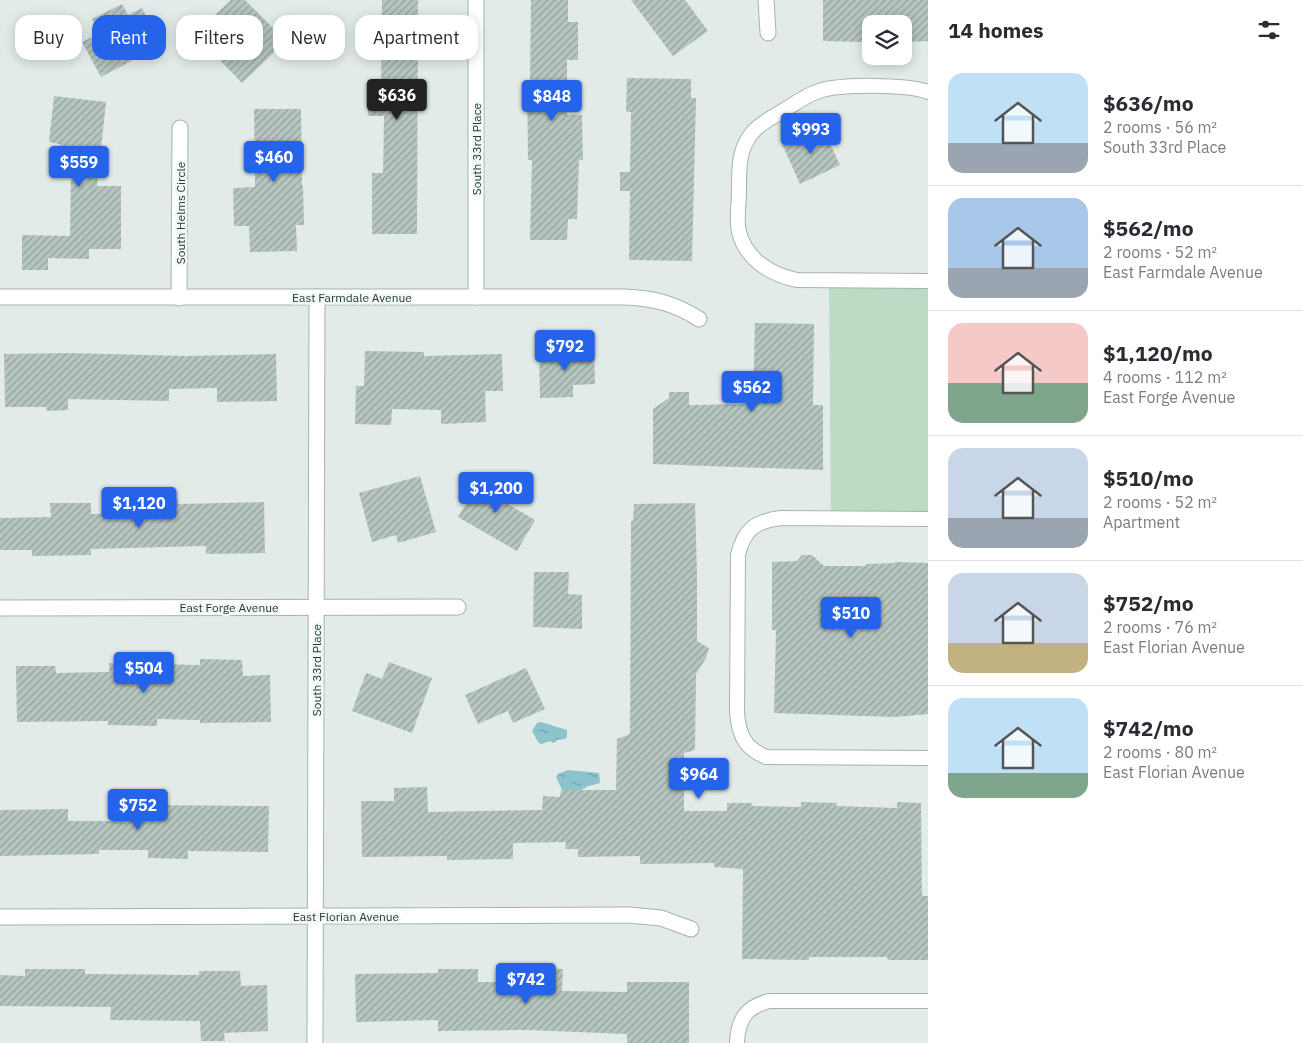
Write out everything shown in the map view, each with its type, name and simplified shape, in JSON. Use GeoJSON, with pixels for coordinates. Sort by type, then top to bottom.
{"type":"FeatureCollection","features":[{"type":"Feature","properties":{"kind":"street","name":"South 33rd Place"},"geometry":{"type":"LineString","coordinates":[[476,0],[476,297]]}},
{"type":"Feature","properties":{"kind":"street"},"geometry":{"type":"LineString","coordinates":[[766,0],[768,33]]}},
{"type":"Feature","properties":{"kind":"street","name":"South Helms Circle"},"geometry":{"type":"LineString","coordinates":[[179,298],[180,128]]}},
{"type":"Feature","properties":{"kind":"street","name":"East Farmdale Avenue"},"geometry":{"type":"LineString","coordinates":[[0,297],[644,298],[664,302],[683,309],[699,319]]}},
{"type":"Feature","properties":{"kind":"street","name":"South 33rd Place"},"geometry":{"type":"LineString","coordinates":[[315,1043],[317,297]]}},
{"type":"Feature","properties":{"kind":"street","name":"East Forge Avenue"},"geometry":{"type":"LineString","coordinates":[[0,608],[458,607]]}},
{"type":"Feature","properties":{"kind":"street","name":"East Florian Avenue"},"geometry":{"type":"LineString","coordinates":[[0,916],[629,915],[661,918],[691,929]]}},
{"type":"Feature","properties":{"kind":"lane"},"geometry":{"type":"LineString","coordinates":[[928,92],[911,87],[843,86],[818,91],[777,114],[753,131],[740,155],[739,167],[739,230],[742,242],[759,264],[771,272],[784,278],[797,280],[928,280]]}},
{"type":"Feature","properties":{"kind":"lane"},"geometry":{"type":"LineString","coordinates":[[928,519],[781,518],[761,522],[745,535],[738,555],[737,713],[741,736],[755,752],[766,757],[928,758]]}},
{"type":"Feature","properties":{"kind":"lane"},"geometry":{"type":"LineString","coordinates":[[737,1043],[739,1029],[749,1009],[769,1001],[928,1002]]}},
{"type":"Feature","properties":{"kind":"green space"},"geometry":{"type":"Polygon","coordinates":[[[829,280],[928,281],[928,519],[831,519],[829,280]]]}},
{"type":"Feature","properties":{"kind":"water"},"geometry":{"type":"Polygon","coordinates":[[[541,722],[567,730],[567,737],[556,740],[556,742],[552,743],[551,741],[541,744],[532,731],[537,723],[541,722]]]}},
{"type":"Feature","properties":{"kind":"water"},"geometry":{"type":"Polygon","coordinates":[[[568,770],[599,773],[600,783],[576,792],[563,792],[556,777],[558,774],[568,770]]]}},
{"type":"Feature","properties":{"kind":"building"},"geometry":{"type":"Polygon","coordinates":[[[231,0],[245,0],[260,15],[215,15],[231,0]]]}},
{"type":"Feature","properties":{"kind":"building"},"geometry":{"type":"Polygon","coordinates":[[[382,0],[418,0],[418,15],[382,15],[382,0]]]}},
{"type":"Feature","properties":{"kind":"building"},"geometry":{"type":"Polygon","coordinates":[[[531,0],[568,0],[568,22],[578,22],[578,60],[567,60],[567,115],[582,115],[583,160],[579,160],[577,219],[568,219],[567,240],[530,240],[532,160],[528,160],[527,82],[530,82],[531,0]]]}},
{"type":"Feature","properties":{"kind":"building"},"geometry":{"type":"Polygon","coordinates":[[[631,0],[685,0],[708,31],[673,56],[631,0]]]}},
{"type":"Feature","properties":{"kind":"building"},"geometry":{"type":"Polygon","coordinates":[[[823,0],[928,0],[928,41],[912,42],[912,15],[862,15],[862,42],[823,41],[823,0]]]}},
{"type":"Feature","properties":{"kind":"building"},"geometry":{"type":"Polygon","coordinates":[[[122,4],[128,15],[100,15],[122,4]]]}},
{"type":"Feature","properties":{"kind":"building"},"geometry":{"type":"Polygon","coordinates":[[[142,8],[146,15],[128,15],[142,8]]]}},
{"type":"Feature","properties":{"kind":"building"},"geometry":{"type":"Polygon","coordinates":[[[263,18],[273,28],[273,53],[242,83],[220,60],[263,60],[263,18]]]}},
{"type":"Feature","properties":{"kind":"building"},"geometry":{"type":"Polygon","coordinates":[[[92,37],[92,60],[133,60],[101,77],[82,42],[92,37]]]}},
{"type":"Feature","properties":{"kind":"building"},"geometry":{"type":"Polygon","coordinates":[[[381,60],[418,60],[417,234],[372,234],[372,173],[383,173],[384,116],[368,116],[368,93],[381,93],[381,60]]]}},
{"type":"Feature","properties":{"kind":"building"},"geometry":{"type":"Polygon","coordinates":[[[627,78],[691,79],[691,98],[696,98],[692,261],[629,260],[630,191],[620,191],[620,172],[630,172],[631,112],[626,112],[627,78]]]}},
{"type":"Feature","properties":{"kind":"building"},"geometry":{"type":"Polygon","coordinates":[[[54,96],[106,102],[97,186],[121,186],[121,249],[89,249],[89,259],[48,258],[48,270],[22,270],[22,235],[70,236],[71,174],[57,173],[60,144],[49,142],[54,96]]]}},
{"type":"Feature","properties":{"kind":"building"},"geometry":{"type":"Polygon","coordinates":[[[254,109],[301,109],[304,225],[296,225],[297,251],[250,252],[249,226],[234,226],[233,188],[255,187],[254,109]]]}},
{"type":"Feature","properties":{"kind":"building"},"geometry":{"type":"Polygon","coordinates":[[[822,126],[840,165],[800,184],[782,144],[822,126]]]}},
{"type":"Feature","properties":{"kind":"building"},"geometry":{"type":"Polygon","coordinates":[[[755,323],[814,324],[813,405],[823,405],[823,470],[653,464],[653,409],[669,398],[669,392],[689,392],[689,405],[753,404],[755,323]]]}},
{"type":"Feature","properties":{"kind":"building"},"geometry":{"type":"Polygon","coordinates":[[[594,350],[595,384],[573,385],[573,397],[540,398],[539,351],[594,350]]]}},
{"type":"Feature","properties":{"kind":"building"},"geometry":{"type":"Polygon","coordinates":[[[365,351],[424,352],[424,356],[502,354],[503,391],[485,391],[486,422],[441,424],[441,410],[392,409],[391,425],[355,424],[356,386],[364,386],[365,351]]]}},
{"type":"Feature","properties":{"kind":"building"},"geometry":{"type":"Polygon","coordinates":[[[67,353],[186,356],[276,354],[277,401],[217,402],[217,388],[169,389],[169,401],[68,399],[68,410],[47,411],[46,407],[5,407],[4,354],[67,353]]]}},
{"type":"Feature","properties":{"kind":"building"},"geometry":{"type":"Polygon","coordinates":[[[420,476],[436,532],[398,543],[396,535],[372,542],[359,493],[420,476]]]}},
{"type":"Feature","properties":{"kind":"building"},"geometry":{"type":"Polygon","coordinates":[[[483,476],[514,494],[508,504],[535,520],[517,551],[458,517],[483,476]]]}},
{"type":"Feature","properties":{"kind":"building"},"geometry":{"type":"Polygon","coordinates":[[[143,499],[178,499],[178,504],[264,502],[265,553],[206,554],[206,546],[91,549],[91,555],[32,556],[32,550],[0,550],[0,518],[51,517],[50,503],[91,503],[91,514],[143,513],[143,499]]]}},
{"type":"Feature","properties":{"kind":"building"},"geometry":{"type":"Polygon","coordinates":[[[695,503],[697,641],[709,648],[706,658],[696,674],[695,750],[684,753],[684,811],[727,811],[727,803],[752,803],[752,806],[801,807],[801,802],[837,803],[836,806],[897,808],[897,802],[921,803],[922,896],[928,896],[928,960],[888,960],[887,957],[809,957],[809,960],[742,959],[743,869],[714,867],[714,863],[640,864],[640,856],[578,857],[578,849],[565,849],[566,842],[513,843],[513,859],[447,860],[447,856],[362,857],[361,801],[394,801],[394,788],[427,787],[428,812],[542,810],[543,796],[560,797],[561,790],[616,790],[617,739],[630,734],[631,521],[633,521],[634,504],[695,503]]]}},
{"type":"Feature","properties":{"kind":"building"},"geometry":{"type":"Polygon","coordinates":[[[802,555],[812,555],[824,566],[866,566],[866,564],[895,562],[928,563],[928,714],[895,717],[774,713],[776,630],[772,630],[772,562],[797,561],[802,555]]]}},
{"type":"Feature","properties":{"kind":"building"},"geometry":{"type":"Polygon","coordinates":[[[534,572],[569,572],[568,594],[582,595],[582,629],[533,627],[534,572]]]}},
{"type":"Feature","properties":{"kind":"building"},"geometry":{"type":"Polygon","coordinates":[[[200,659],[242,660],[243,676],[270,675],[271,722],[200,723],[200,720],[157,719],[157,726],[108,725],[108,721],[17,722],[16,666],[55,666],[56,673],[109,672],[109,663],[200,665],[200,659]]]}},
{"type":"Feature","properties":{"kind":"building"},"geometry":{"type":"Polygon","coordinates":[[[389,662],[432,678],[412,733],[352,711],[366,673],[382,679],[389,662]]]}},
{"type":"Feature","properties":{"kind":"building"},"geometry":{"type":"Polygon","coordinates":[[[526,668],[545,709],[513,723],[508,711],[478,724],[465,695],[526,668]]]}},
{"type":"Feature","properties":{"kind":"building"},"geometry":{"type":"Polygon","coordinates":[[[125,800],[146,800],[146,805],[269,806],[268,852],[188,851],[188,859],[148,858],[148,850],[99,850],[99,854],[0,856],[0,810],[68,809],[68,821],[125,821],[125,800]]]}},
{"type":"Feature","properties":{"kind":"building"},"geometry":{"type":"Polygon","coordinates":[[[528,968],[563,969],[562,991],[627,992],[627,982],[689,982],[689,1043],[627,1043],[627,1034],[527,1030],[438,1031],[438,1020],[356,1022],[355,974],[438,973],[438,969],[478,969],[478,982],[528,982],[528,968]]]}},
{"type":"Feature","properties":{"kind":"building"},"geometry":{"type":"Polygon","coordinates":[[[25,969],[85,969],[85,974],[199,975],[199,971],[240,971],[241,986],[267,985],[268,1031],[224,1033],[225,1041],[201,1041],[200,1021],[110,1020],[111,1007],[0,1006],[0,975],[25,976],[25,969]]]}}]}
